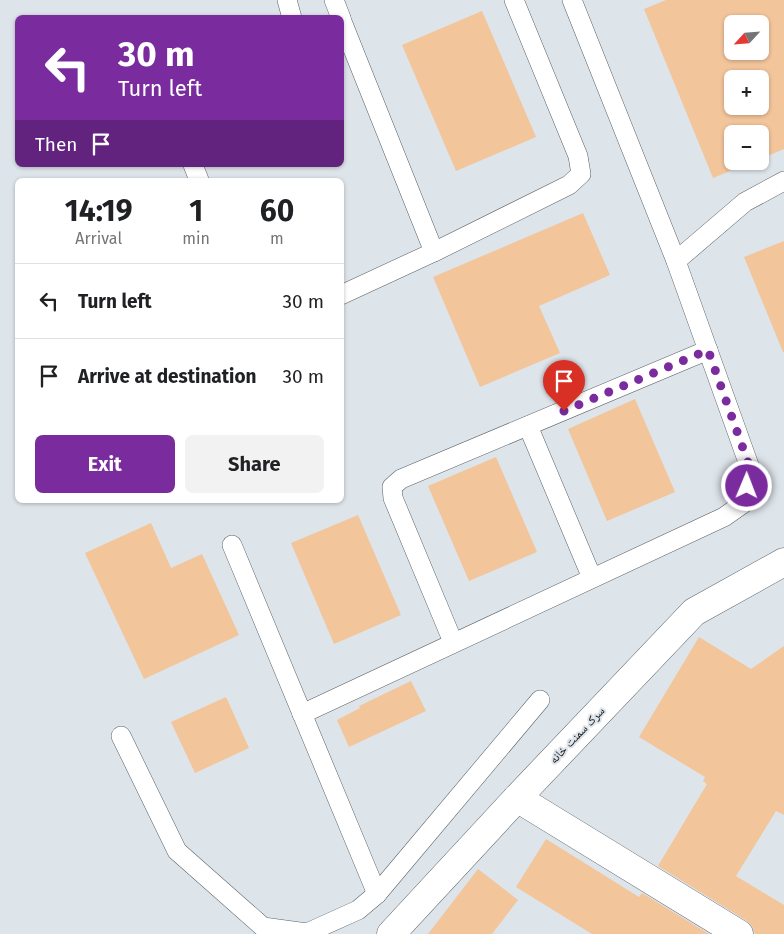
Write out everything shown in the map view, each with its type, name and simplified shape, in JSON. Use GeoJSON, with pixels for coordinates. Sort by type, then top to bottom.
{"type":"FeatureCollection","features":[{"type":"Feature","properties":{"kind":"street","name":"سرک سمنت خانه"},"geometry":{"type":"LineString","coordinates":[[391,934],[516,798],[694,612],[784,562]]}},
{"type":"Feature","properties":{"kind":"street"},"geometry":{"type":"LineString","coordinates":[[516,798],[739,934]]}},
{"type":"Feature","properties":{"kind":"lane"},"geometry":{"type":"LineString","coordinates":[[287,0],[291,15]]}},
{"type":"Feature","properties":{"kind":"lane"},"geometry":{"type":"LineString","coordinates":[[334,0],[340,15]]}},
{"type":"Feature","properties":{"kind":"lane"},"geometry":{"type":"LineString","coordinates":[[344,294],[434,252],[569,184],[581,174],[578,156],[514,0]]}},
{"type":"Feature","properties":{"kind":"lane"},"geometry":{"type":"LineString","coordinates":[[302,714],[724,517],[744,503],[750,468],[676,261],[572,0]]}},
{"type":"Feature","properties":{"kind":"lane"},"geometry":{"type":"LineString","coordinates":[[344,26],[434,252]]}},
{"type":"Feature","properties":{"kind":"lane"},"geometry":{"type":"LineString","coordinates":[[676,261],[745,202],[784,181]]}},
{"type":"Feature","properties":{"kind":"lane"},"geometry":{"type":"LineString","coordinates":[[453,642],[393,498],[392,487],[401,479],[708,350]]}},
{"type":"Feature","properties":{"kind":"lane"},"geometry":{"type":"LineString","coordinates":[[528,426],[592,578]]}},
{"type":"Feature","properties":{"kind":"lane"},"geometry":{"type":"LineString","coordinates":[[232,545],[377,894]]}},
{"type":"Feature","properties":{"kind":"lane"},"geometry":{"type":"LineString","coordinates":[[121,736],[177,851],[262,928],[307,933],[358,910],[377,894],[540,700]]}},
{"type":"Feature","properties":{"kind":"building"},"geometry":{"type":"Polygon","coordinates":[[[666,0],[784,0],[784,149],[769,155],[769,125],[724,125],[724,170],[733,170],[713,178],[644,9],[666,0]]]}},
{"type":"Feature","properties":{"kind":"building"},"geometry":{"type":"Polygon","coordinates":[[[482,11],[536,137],[456,171],[402,45],[482,11]]]}},
{"type":"Feature","properties":{"kind":"building"},"geometry":{"type":"Polygon","coordinates":[[[583,213],[610,275],[539,306],[560,353],[480,387],[433,277],[583,213]]]}},
{"type":"Feature","properties":{"kind":"building"},"geometry":{"type":"Polygon","coordinates":[[[784,241],[784,352],[783,352],[744,257],[784,241]]]}},
{"type":"Feature","properties":{"kind":"building"},"geometry":{"type":"Polygon","coordinates":[[[635,399],[675,492],[607,521],[568,429],[635,399]]]}},
{"type":"Feature","properties":{"kind":"building"},"geometry":{"type":"Polygon","coordinates":[[[496,457],[537,552],[469,581],[428,486],[496,457]]]}},
{"type":"Feature","properties":{"kind":"building"},"geometry":{"type":"Polygon","coordinates":[[[358,515],[401,615],[334,644],[291,543],[358,515]]]}},
{"type":"Feature","properties":{"kind":"building"},"geometry":{"type":"Polygon","coordinates":[[[151,523],[171,568],[202,554],[239,635],[144,679],[85,553],[151,523]]]}},
{"type":"Feature","properties":{"kind":"building"},"geometry":{"type":"Polygon","coordinates":[[[699,637],[751,669],[784,646],[784,815],[776,811],[736,876],[784,905],[784,934],[755,934],[752,926],[747,921],[658,866],[707,784],[703,781],[705,777],[639,737],[699,637]]]}},
{"type":"Feature","properties":{"kind":"building"},"geometry":{"type":"Polygon","coordinates":[[[411,681],[426,711],[349,747],[337,720],[360,708],[359,706],[411,681]]]}},
{"type":"Feature","properties":{"kind":"building"},"geometry":{"type":"Polygon","coordinates":[[[226,697],[249,748],[195,773],[171,722],[226,697]]]}},
{"type":"Feature","properties":{"kind":"building"},"geometry":{"type":"Polygon","coordinates":[[[546,839],[639,897],[642,893],[709,934],[592,934],[516,887],[546,839]]]}},
{"type":"Feature","properties":{"kind":"building"},"geometry":{"type":"Polygon","coordinates":[[[478,869],[518,900],[492,934],[428,934],[478,869]]]}},
{"type":"Feature","properties":{"kind":"route"},"geometry":{"type":"LineString","coordinates":[[564,411],[708,350],[750,468],[747,486]]}}]}
